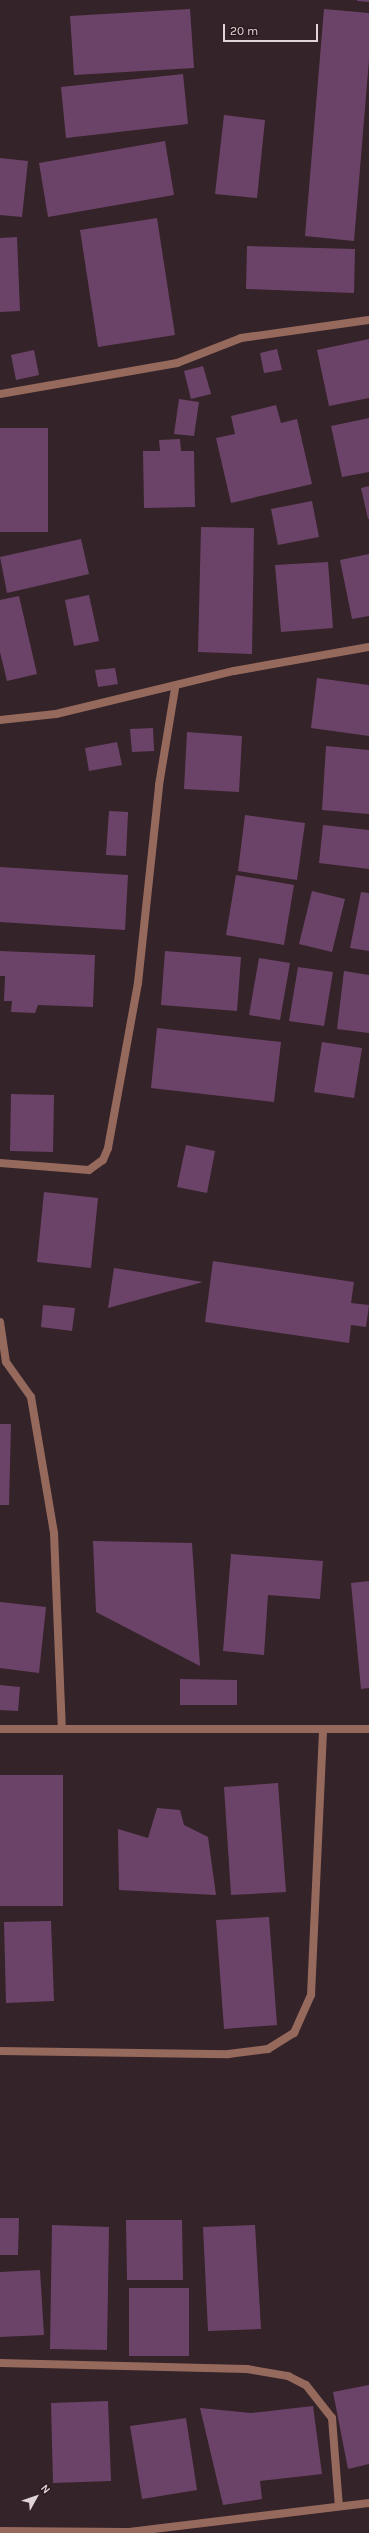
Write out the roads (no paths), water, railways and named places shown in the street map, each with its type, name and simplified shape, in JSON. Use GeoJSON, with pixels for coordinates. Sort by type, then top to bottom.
{"type":"FeatureCollection","features":[{"type":"Feature","properties":{"kind":"street"},"geometry":{"type":"LineString","coordinates":[[0,394],[177,363],[241,338],[369,320]]}},
{"type":"Feature","properties":{"kind":"street"},"geometry":{"type":"LineString","coordinates":[[0,720],[56,714],[174,688],[234,671],[369,647]]}},
{"type":"Feature","properties":{"kind":"street"},"geometry":{"type":"LineString","coordinates":[[0,1163],[89,1170],[103,1160],[108,1148],[138,983],[156,807],[174,688]]}},
{"type":"Feature","properties":{"kind":"street"},"geometry":{"type":"LineString","coordinates":[[0,1322],[6,1362],[31,1397],[54,1533],[60,1612],[62,1729]]}},
{"type":"Feature","properties":{"kind":"street"},"geometry":{"type":"LineString","coordinates":[[0,1729],[369,1730]]}},
{"type":"Feature","properties":{"kind":"street"},"geometry":{"type":"LineString","coordinates":[[0,2051],[228,2054],[268,2049],[294,2033],[311,1995],[323,1729]]}},
{"type":"Feature","properties":{"kind":"street"},"geometry":{"type":"LineString","coordinates":[[0,2363],[247,2369],[288,2376],[306,2385],[332,2418],[340,2506]]}},
{"type":"Feature","properties":{"kind":"street"},"geometry":{"type":"LineString","coordinates":[[0,2531],[129,2532],[369,2503]]}}]}
